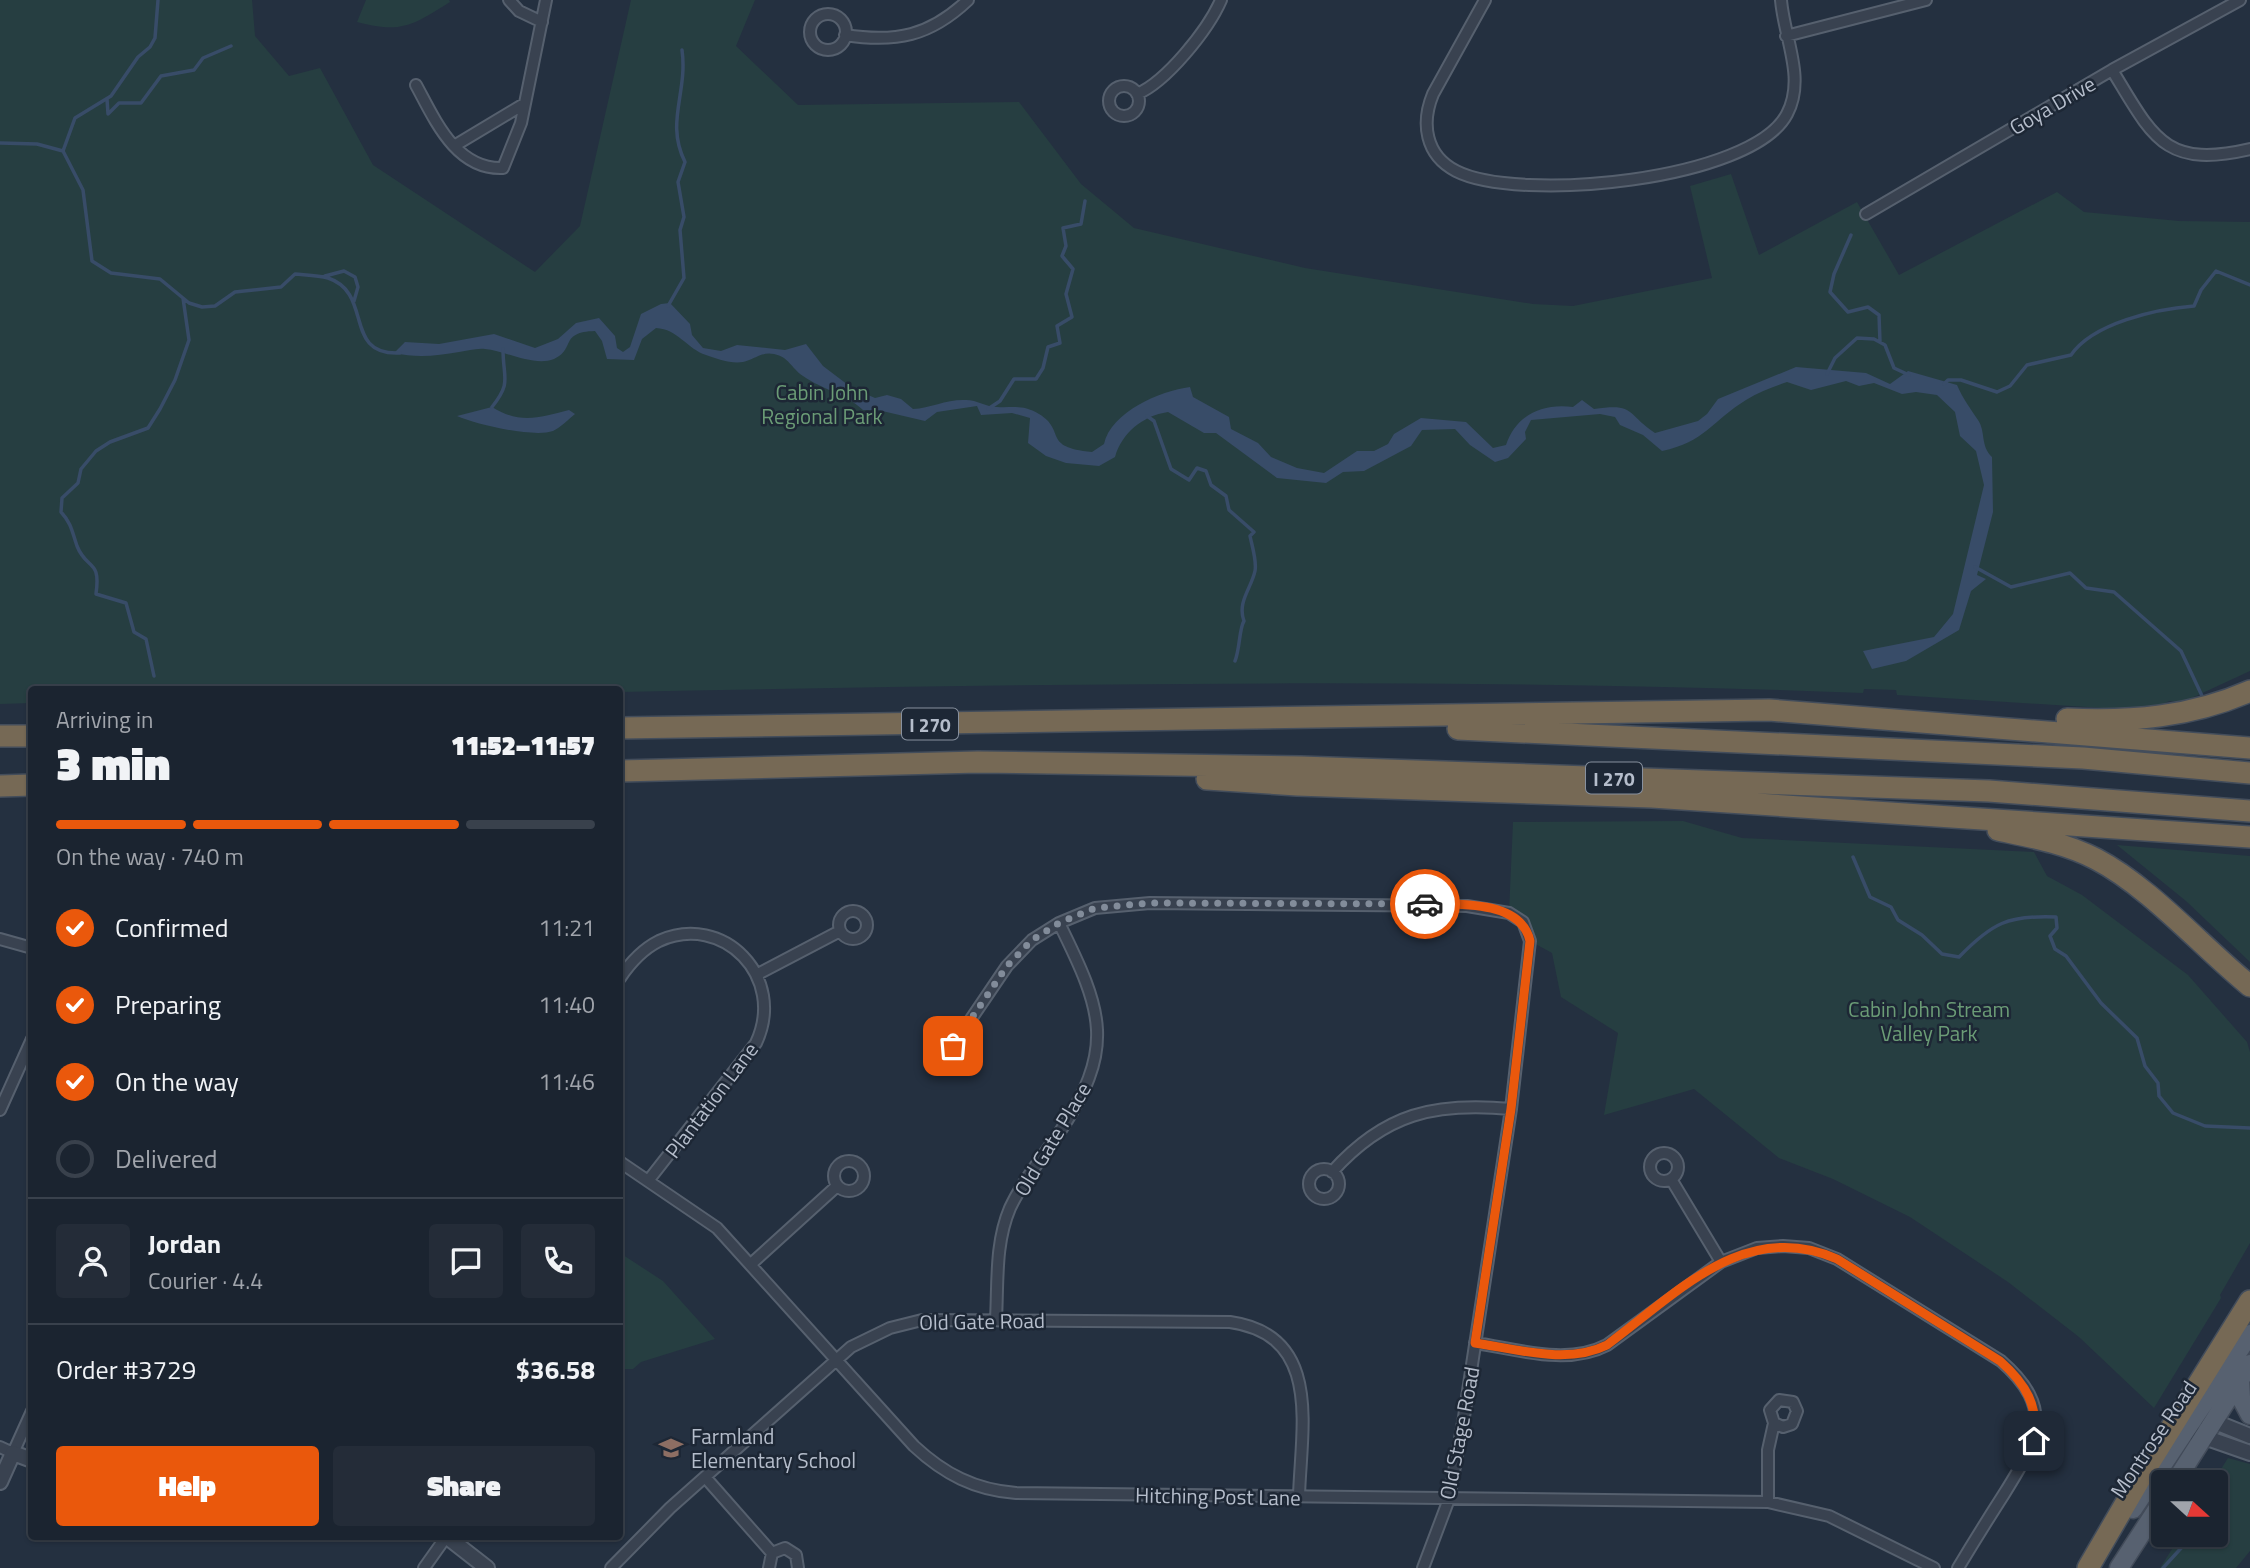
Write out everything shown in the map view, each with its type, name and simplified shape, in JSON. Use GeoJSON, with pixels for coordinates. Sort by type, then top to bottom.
{"type":"FeatureCollection","features":[{"type":"Feature","properties":{"kind":"highway"},"geometry":{"type":"LineString","coordinates":[[1929,721],[1966,715],[2136,721],[2225,702],[2250,691]]}},
{"type":"Feature","properties":{"kind":"highway","name":"I 270"},"geometry":{"type":"LineString","coordinates":[[623,728],[1769,710],[2250,748]]}},
{"type":"Feature","properties":{"kind":"highway","name":"I 270"},"geometry":{"type":"LineString","coordinates":[[1240,720],[2083,758],[2250,773]]}},
{"type":"Feature","properties":{"kind":"highway"},"geometry":{"type":"LineString","coordinates":[[0,736],[28,736]]}},
{"type":"Feature","properties":{"kind":"highway","name":"I 270"},"geometry":{"type":"LineString","coordinates":[[623,771],[978,762],[1301,767],[1975,790],[2250,811]]}},
{"type":"Feature","properties":{"kind":"highway","name":"I 270"},"geometry":{"type":"LineString","coordinates":[[978,762],[1297,785],[1652,797],[2250,836]]}},
{"type":"Feature","properties":{"kind":"highway"},"geometry":{"type":"LineString","coordinates":[[0,786],[28,785]]}},
{"type":"Feature","properties":{"kind":"highway"},"geometry":{"type":"LineString","coordinates":[[1929,816],[2066,846],[2097,859],[2128,879],[2250,986]]}},
{"type":"Feature","properties":{"kind":"highway"},"geometry":{"type":"LineString","coordinates":[[2226,966],[2250,992]]}},
{"type":"Feature","properties":{"kind":"highway"},"geometry":{"type":"LineString","coordinates":[[2090,1568],[2148,1465],[2250,1301]]}},
{"type":"Feature","properties":{"kind":"main road","name":"Montrose Road"},"geometry":{"type":"LineString","coordinates":[[2090,1568],[2195,1435],[2250,1334]]}},
{"type":"Feature","properties":{"kind":"main road","name":"Montrose Road"},"geometry":{"type":"LineString","coordinates":[[2205,1419],[2250,1364]]}},
{"type":"Feature","properties":{"kind":"main road"},"geometry":{"type":"LineString","coordinates":[[2239,1380],[2241,1398],[2250,1415]]}},
{"type":"Feature","properties":{"kind":"main road","name":"Montrose Road"},"geometry":{"type":"LineString","coordinates":[[2180,1470],[2195,1435]]}},
{"type":"Feature","properties":{"kind":"main road","name":"Montrose Road"},"geometry":{"type":"LineString","coordinates":[[2119,1568],[2151,1519]]}},
{"type":"Feature","properties":{"kind":"street"},"geometry":{"type":"LineString","coordinates":[[509,0],[519,11],[541,22]]}},
{"type":"Feature","properties":{"kind":"street"},"geometry":{"type":"LineString","coordinates":[[416,85],[446,139],[481,164],[503,168],[517,136],[546,0]]}},
{"type":"Feature","properties":{"kind":"street"},"geometry":{"type":"LineString","coordinates":[[845,35],[873,40],[902,38],[930,28],[952,15],[968,0]]}},
{"type":"Feature","properties":{"kind":"street"},"geometry":{"type":"LineString","coordinates":[[1137,94],[1162,78],[1212,16],[1221,0]]}},
{"type":"Feature","properties":{"kind":"street"},"geometry":{"type":"LineString","coordinates":[[1485,0],[1433,94],[1424,121],[1425,133],[1443,161],[1457,172],[1486,180],[1536,185],[1617,182],[1673,173],[1746,149],[1773,133],[1790,109],[1795,76],[1781,0]]}},
{"type":"Feature","properties":{"kind":"street"},"geometry":{"type":"LineString","coordinates":[[1786,36],[1926,0]]}},
{"type":"Feature","properties":{"kind":"street","name":"Goya Drive"},"geometry":{"type":"LineString","coordinates":[[1866,214],[2112,71],[2216,5],[2240,0]]}},
{"type":"Feature","properties":{"kind":"street"},"geometry":{"type":"LineString","coordinates":[[2112,71],[2151,132],[2167,145],[2191,155],[2211,157],[2250,149]]}},
{"type":"Feature","properties":{"kind":"street"},"geometry":{"type":"LineString","coordinates":[[454,146],[524,104]]}},
{"type":"Feature","properties":{"kind":"street","name":"Old Stage Road"},"geometry":{"type":"LineString","coordinates":[[1059,923],[1095,908],[1150,903],[1446,905],[1509,913],[1523,922],[1530,941],[1511,1109],[1475,1343],[1449,1499],[1423,1568]]}},
{"type":"Feature","properties":{"kind":"street"},"geometry":{"type":"LineString","coordinates":[[967,1025],[1019,952],[1059,923]]}},
{"type":"Feature","properties":{"kind":"street","name":"Old Gate Place"},"geometry":{"type":"LineString","coordinates":[[996,1319],[999,1245],[1005,1223],[1021,1188],[1084,1092],[1097,1040],[1089,985],[1059,923]]}},
{"type":"Feature","properties":{"kind":"street"},"geometry":{"type":"LineString","coordinates":[[624,964],[657,942],[690,935],[712,938],[733,948],[758,974],[841,931]]}},
{"type":"Feature","properties":{"kind":"street"},"geometry":{"type":"LineString","coordinates":[[0,939],[28,947]]}},
{"type":"Feature","properties":{"kind":"street","name":"Plantation Lane"},"geometry":{"type":"LineString","coordinates":[[648,1181],[756,1043],[764,1021],[764,999],[758,974]]}},
{"type":"Feature","properties":{"kind":"street"},"geometry":{"type":"LineString","coordinates":[[0,1110],[28,1048]]}},
{"type":"Feature","properties":{"kind":"street"},"geometry":{"type":"LineString","coordinates":[[1332,1172],[1362,1144],[1402,1119],[1447,1107],[1469,1105],[1511,1109]]}},
{"type":"Feature","properties":{"kind":"street","name":"Hitching Post Lane"},"geometry":{"type":"LineString","coordinates":[[623,1164],[717,1228],[934,1465],[975,1485],[1016,1493],[1768,1502],[1829,1516],[1934,1568]]}},
{"type":"Feature","properties":{"kind":"street"},"geometry":{"type":"LineString","coordinates":[[1671,1178],[1721,1262]]}},
{"type":"Feature","properties":{"kind":"street"},"geometry":{"type":"LineString","coordinates":[[751,1264],[837,1186]]}},
{"type":"Feature","properties":{"kind":"street"},"geometry":{"type":"LineString","coordinates":[[1475,1343],[1563,1356],[1588,1353],[1607,1345],[1721,1262],[1743,1252],[1770,1246],[1820,1252],[2000,1361],[2021,1380],[2030,1396],[2036,1420],[2030,1451],[1958,1568]]}},
{"type":"Feature","properties":{"kind":"street","name":"Old Gate Road"},"geometry":{"type":"LineString","coordinates":[[611,1568],[705,1477],[836,1360],[864,1340],[901,1324],[934,1320],[1230,1322],[1250,1326],[1270,1335],[1288,1353],[1301,1385],[1299,1496]]}},
{"type":"Feature","properties":{"kind":"street"},"geometry":{"type":"LineString","coordinates":[[0,1482],[7,1450],[28,1417]]}},
{"type":"Feature","properties":{"kind":"street"},"geometry":{"type":"LineString","coordinates":[[2205,1419],[2250,1436]]}},
{"type":"Feature","properties":{"kind":"street"},"geometry":{"type":"LineString","coordinates":[[1768,1502],[1768,1450],[1774,1423]]}},
{"type":"Feature","properties":{"kind":"street"},"geometry":{"type":"LineString","coordinates":[[2195,1435],[2250,1454]]}},
{"type":"Feature","properties":{"kind":"street"},"geometry":{"type":"LineString","coordinates":[[7,1450],[28,1458]]}},
{"type":"Feature","properties":{"kind":"street"},"geometry":{"type":"LineString","coordinates":[[705,1477],[772,1553]]}},
{"type":"Feature","properties":{"kind":"street"},"geometry":{"type":"LineString","coordinates":[[424,1568],[444,1540]]}},
{"type":"Feature","properties":{"kind":"street"},"geometry":{"type":"LineString","coordinates":[[450,1540],[487,1568]]}},
{"type":"Feature","properties":{"kind":"street"},"geometry":{"type":"LineString","coordinates":[[772,1553],[785,1548],[791,1550],[799,1561],[798,1568]]}},
{"type":"Feature","properties":{"kind":"street"},"geometry":{"type":"LineString","coordinates":[[769,1568],[772,1553]]}},
{"type":"Feature","properties":{"kind":"green space","name":"Cabin John Regional Park"},"geometry":{"type":"Polygon","coordinates":[[[0,0],[252,0],[255,36],[289,76],[320,68],[373,165],[535,272],[580,226],[631,0],[755,0],[736,46],[798,105],[1019,102],[1081,184],[1134,228],[1305,268],[1533,304],[1573,306],[1712,278],[1690,186],[1731,174],[1759,255],[1857,202],[1899,275],[2057,192],[2084,212],[2179,221],[2250,222],[2250,671],[2183,702],[2169,701],[2149,711],[1897,695],[1896,690],[1864,689],[1863,693],[1397,684],[1086,685],[623,692],[623,686],[28,686],[28,703],[0,704],[0,0]]]}},
{"type":"Feature","properties":{"kind":"green space"},"geometry":{"type":"Polygon","coordinates":[[[366,0],[450,2],[416,22],[385,27],[357,22],[366,0]]]}},
{"type":"Feature","properties":{"kind":"green space","name":"Cabin John Stream Valley Park"},"geometry":{"type":"Polygon","coordinates":[[[1683,821],[1742,838],[2034,852],[2047,876],[2082,895],[2188,975],[2247,1042],[2250,1052],[2250,1243],[2220,1295],[2221,1298],[2154,1408],[2079,1337],[2008,1282],[1910,1217],[1833,1179],[1779,1158],[1694,1089],[1604,1115],[1618,1033],[1561,997],[1552,953],[1530,941],[1528,932],[1509,913],[1513,822],[1683,821]]]}},
{"type":"Feature","properties":{"kind":"green space"},"geometry":{"type":"Polygon","coordinates":[[[2117,845],[2250,856],[2250,962],[2186,901],[2117,845]]]}},
{"type":"Feature","properties":{"kind":"green space"},"geometry":{"type":"Polygon","coordinates":[[[623,1255],[663,1281],[715,1339],[641,1362],[633,1369],[623,1369],[623,1255]]]}},
{"type":"Feature","properties":{"kind":"green space"},"geometry":{"type":"Polygon","coordinates":[[[2228,1458],[2250,1464],[2250,1551],[2236,1568],[2160,1568],[2173,1547],[2228,1547],[2228,1470],[2220,1470],[2228,1458]]]}},
{"type":"Feature","properties":{"kind":"water"},"geometry":{"type":"Polygon","coordinates":[[[670,303],[690,324],[692,335],[703,348],[721,351],[737,345],[785,350],[806,344],[823,366],[852,388],[875,398],[887,395],[901,399],[913,409],[966,400],[993,407],[1028,409],[1047,420],[1060,442],[1076,450],[1092,452],[1104,444],[1116,422],[1138,405],[1165,393],[1190,387],[1193,397],[1229,417],[1231,429],[1258,443],[1271,457],[1297,468],[1324,473],[1357,451],[1374,451],[1388,444],[1394,434],[1421,418],[1466,422],[1493,448],[1506,445],[1516,426],[1532,413],[1551,407],[1573,407],[1582,400],[1594,409],[1617,407],[1629,411],[1655,433],[1698,421],[1718,399],[1796,367],[1866,373],[1890,384],[1908,371],[1957,385],[1980,425],[1986,448],[1992,457],[1993,512],[1977,575],[1986,579],[1971,591],[1959,630],[1906,661],[1872,669],[1863,651],[1934,637],[1953,614],[1984,485],[1976,451],[1960,436],[1955,412],[1937,395],[1916,392],[1902,394],[1874,383],[1859,386],[1846,381],[1811,390],[1787,382],[1746,400],[1699,436],[1662,451],[1643,435],[1620,425],[1615,417],[1600,414],[1531,420],[1525,432],[1526,439],[1508,458],[1495,462],[1470,445],[1455,429],[1422,430],[1411,446],[1364,471],[1343,472],[1326,483],[1277,478],[1216,433],[1204,433],[1168,412],[1150,417],[1134,427],[1123,440],[1115,457],[1099,466],[1066,463],[1046,456],[1028,443],[1030,418],[1012,413],[981,415],[977,406],[937,412],[925,421],[878,410],[863,410],[849,399],[803,376],[779,355],[770,353],[743,362],[724,361],[699,352],[664,329],[656,328],[642,339],[634,360],[607,359],[602,341],[595,331],[576,334],[561,355],[546,361],[529,360],[482,349],[426,356],[394,353],[405,342],[439,344],[494,334],[535,348],[558,339],[576,323],[599,318],[615,336],[617,348],[623,352],[630,347],[641,314],[661,304],[670,303]]]}},
{"type":"Feature","properties":{"kind":"water"},"geometry":{"type":"Polygon","coordinates":[[[492,407],[520,418],[569,410],[575,414],[556,430],[544,433],[504,429],[457,416],[492,407]]]}},
{"type":"Feature","properties":{"kind":"waterway"},"geometry":{"type":"LineString","coordinates":[[63,151],[75,118],[111,96],[138,57],[150,47],[155,38],[158,0]]}},
{"type":"Feature","properties":{"kind":"waterway"},"geometry":{"type":"LineString","coordinates":[[107,99],[108,114],[119,103],[141,103],[161,76],[194,70],[203,58],[231,46]]}},
{"type":"Feature","properties":{"kind":"waterway"},"geometry":{"type":"LineString","coordinates":[[668,306],[684,278],[680,230],[684,217],[678,182],[685,162],[677,134],[682,50]]}},
{"type":"Feature","properties":{"kind":"waterway"},"geometry":{"type":"LineString","coordinates":[[0,143],[37,144],[63,151],[83,190],[92,261],[111,273],[160,279],[189,303],[202,307],[215,306],[235,292],[281,287],[295,274],[328,278],[342,286],[351,296],[364,335],[371,345],[382,351],[400,353]]}},
{"type":"Feature","properties":{"kind":"waterway"},"geometry":{"type":"LineString","coordinates":[[988,409],[1000,401],[1014,379],[1036,379],[1043,368],[1048,347],[1060,343],[1057,326],[1072,317],[1066,294],[1073,269],[1062,256],[1066,246],[1063,228],[1081,224],[1085,201]]}},
{"type":"Feature","properties":{"kind":"waterway"},"geometry":{"type":"LineString","coordinates":[[1851,235],[1834,274],[1830,292],[1848,312],[1868,307],[1879,315],[1880,342]]}},
{"type":"Feature","properties":{"kind":"waterway"},"geometry":{"type":"LineString","coordinates":[[325,276],[344,271],[355,277],[358,287],[354,301]]}},
{"type":"Feature","properties":{"kind":"waterway"},"geometry":{"type":"LineString","coordinates":[[1944,384],[1948,380],[1961,380],[1997,392],[2010,386],[2027,365],[2071,355],[2094,334],[2110,326],[2144,314],[2194,306],[2201,290],[2216,271],[2250,285]]}},
{"type":"Feature","properties":{"kind":"waterway"},"geometry":{"type":"LineString","coordinates":[[154,676],[146,639],[134,632],[126,603],[96,594],[97,575],[81,554],[70,524],[61,512],[62,498],[78,483],[81,469],[96,451],[110,442],[148,428],[160,409],[175,380],[189,340],[183,298]]}},
{"type":"Feature","properties":{"kind":"waterway"},"geometry":{"type":"LineString","coordinates":[[1827,374],[1835,358],[1857,338],[1874,339],[1885,345],[1894,368],[1909,375]]}},
{"type":"Feature","properties":{"kind":"waterway"},"geometry":{"type":"LineString","coordinates":[[492,407],[504,386],[503,349]]}},
{"type":"Feature","properties":{"kind":"waterway"},"geometry":{"type":"LineString","coordinates":[[1147,416],[1154,421],[1171,469],[1189,480],[1197,468],[1206,471],[1211,485],[1226,496],[1229,510],[1254,532],[1250,536],[1255,571],[1243,602],[1244,621],[1235,661]]}},
{"type":"Feature","properties":{"kind":"waterway"},"geometry":{"type":"LineString","coordinates":[[1975,567],[2011,587],[2070,573],[2086,588],[2114,592],[2181,651],[2203,698]]}},
{"type":"Feature","properties":{"kind":"waterway"},"geometry":{"type":"LineString","coordinates":[[1853,857],[1870,897],[1891,907],[1898,920],[1922,935],[1942,954],[1959,957],[1981,936],[2002,923],[2025,918],[2056,917],[2057,928],[2050,936],[2055,949],[2066,956],[2101,1003],[2137,1038],[2145,1066],[2158,1083],[2159,1096],[2173,1113],[2205,1126],[2250,1128]]}},
{"type":"Feature","properties":{"kind":"waterway"},"geometry":{"type":"LineString","coordinates":[[2163,1568],[2182,1547]]}},
{"type":"Feature","properties":{"kind":"way so far"},"geometry":{"type":"LineString","coordinates":[[953,1046],[962,1048],[971,1043],[971,1028],[967,1025],[1019,952],[1045,930],[1095,908],[1150,903],[1425,904]]}},
{"type":"Feature","properties":{"kind":"place","name":"Farmland Elementary School"},"geometry":{"type":"Point","coordinates":[671,1448]}},
{"type":"Feature","properties":{"kind":"route"},"geometry":{"type":"LineString","coordinates":[[1425,904],[1467,906],[1509,913],[1523,922],[1530,941],[1511,1109],[1475,1343],[1563,1356],[1588,1353],[1607,1345],[1721,1262],[1757,1248],[1809,1248],[1837,1259],[2000,1361],[2014,1373],[2030,1396],[2034,1409],[2034,1441]]}}]}
